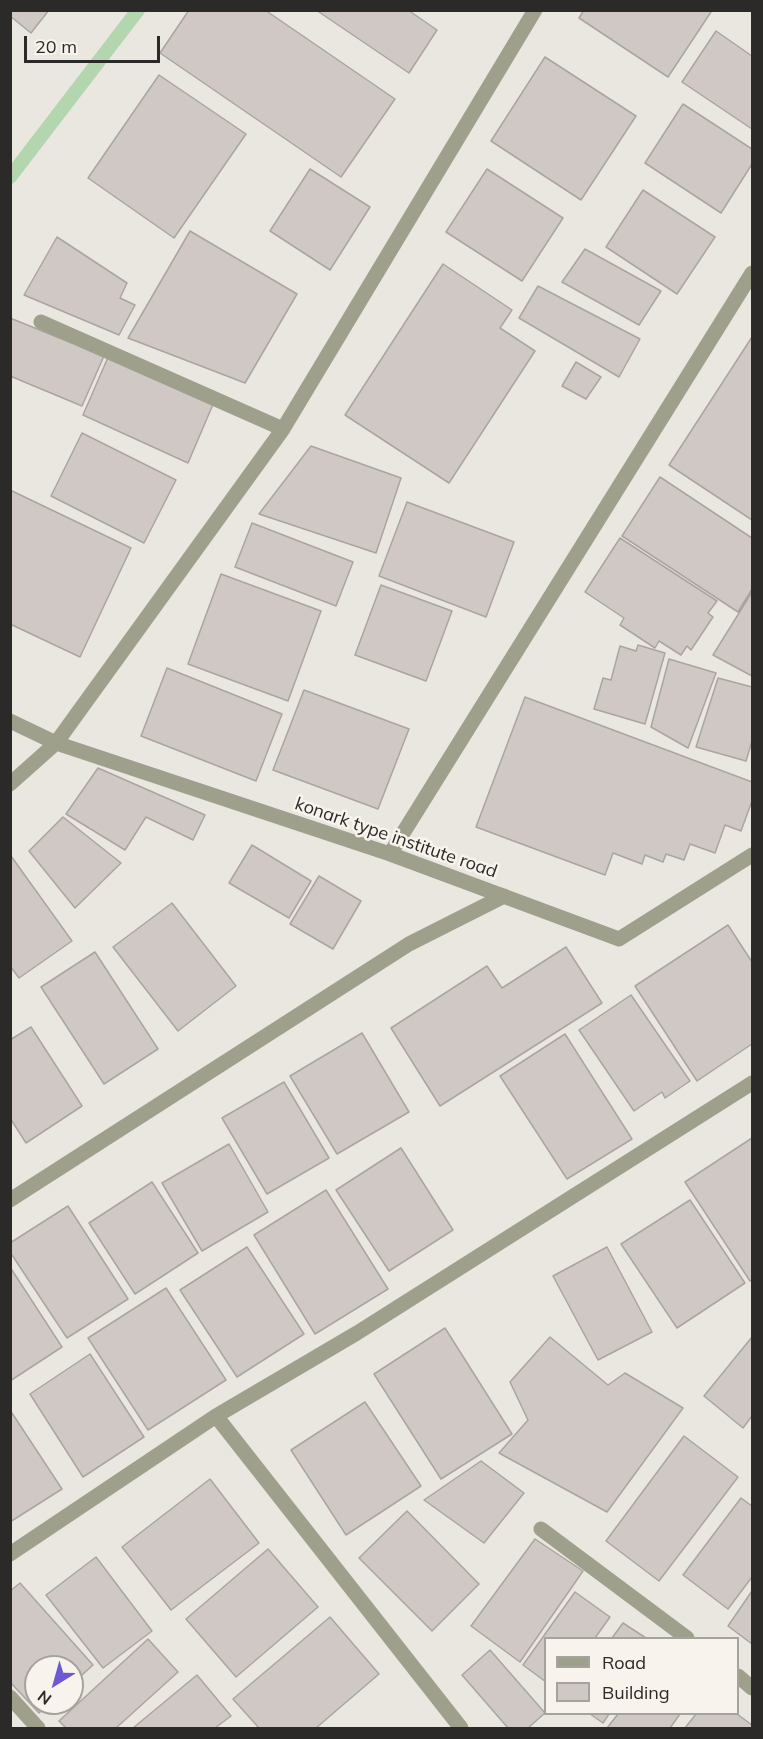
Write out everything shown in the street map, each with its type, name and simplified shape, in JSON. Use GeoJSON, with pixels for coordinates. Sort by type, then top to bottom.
{"type":"FeatureCollection","features":[{"type":"Feature","properties":{"kind":"street"},"geometry":{"type":"LineString","coordinates":[[10,784],[56,743],[283,429],[535,10]]}},
{"type":"Feature","properties":{"kind":"street"},"geometry":{"type":"LineString","coordinates":[[390,854],[753,273]]}},
{"type":"Feature","properties":{"kind":"street"},"geometry":{"type":"LineString","coordinates":[[41,322],[283,429]]}},
{"type":"Feature","properties":{"kind":"street","name":"konark type institute road"},"geometry":{"type":"LineString","coordinates":[[10,721],[56,743],[390,854],[618,939],[753,855]]}},
{"type":"Feature","properties":{"kind":"street"},"geometry":{"type":"LineString","coordinates":[[10,1200],[409,945],[504,896]]}},
{"type":"Feature","properties":{"kind":"street"},"geometry":{"type":"LineString","coordinates":[[10,1554],[216,1416],[357,1333],[753,1083]]}},
{"type":"Feature","properties":{"kind":"street"},"geometry":{"type":"LineString","coordinates":[[216,1416],[461,1728]]}},
{"type":"Feature","properties":{"kind":"street"},"geometry":{"type":"LineString","coordinates":[[540,1529],[686,1637]]}},
{"type":"Feature","properties":{"kind":"street"},"geometry":{"type":"LineString","coordinates":[[739,1677],[753,1688]]}},
{"type":"Feature","properties":{"kind":"street"},"geometry":{"type":"LineString","coordinates":[[10,1697],[38,1728]]}},
{"type":"Feature","properties":{"kind":"building"},"geometry":{"type":"Polygon","coordinates":[[[10,10],[49,10],[31,33],[10,16],[10,10]]]}},
{"type":"Feature","properties":{"kind":"building"},"geometry":{"type":"Polygon","coordinates":[[[189,10],[265,10],[395,99],[341,177],[160,53],[189,10]]]}},
{"type":"Feature","properties":{"kind":"building"},"geometry":{"type":"Polygon","coordinates":[[[316,10],[408,10],[437,30],[409,73],[316,10]]]}},
{"type":"Feature","properties":{"kind":"building"},"geometry":{"type":"Polygon","coordinates":[[[584,10],[710,10],[711,12],[668,77],[579,18],[584,10]]]}},
{"type":"Feature","properties":{"kind":"building"},"geometry":{"type":"Polygon","coordinates":[[[716,31],[752,56],[752,129],[682,82],[716,31]]]}},
{"type":"Feature","properties":{"kind":"building"},"geometry":{"type":"Polygon","coordinates":[[[545,57],[636,116],[581,200],[491,141],[545,57]]]}},
{"type":"Feature","properties":{"kind":"building"},"geometry":{"type":"Polygon","coordinates":[[[159,75],[246,134],[174,238],[88,178],[159,75]]]}},
{"type":"Feature","properties":{"kind":"building"},"geometry":{"type":"Polygon","coordinates":[[[683,104],[752,149],[752,164],[721,213],[645,163],[683,104]]]}},
{"type":"Feature","properties":{"kind":"building"},"geometry":{"type":"Polygon","coordinates":[[[310,169],[370,207],[330,270],[270,231],[310,169]]]}},
{"type":"Feature","properties":{"kind":"building"},"geometry":{"type":"Polygon","coordinates":[[[487,169],[563,218],[522,281],[446,232],[487,169]]]}},
{"type":"Feature","properties":{"kind":"building"},"geometry":{"type":"Polygon","coordinates":[[[643,190],[715,237],[677,294],[606,247],[643,190]]]}},
{"type":"Feature","properties":{"kind":"building"},"geometry":{"type":"Polygon","coordinates":[[[190,231],[297,294],[245,383],[128,338],[190,231]]]}},
{"type":"Feature","properties":{"kind":"building"},"geometry":{"type":"Polygon","coordinates":[[[57,237],[127,283],[120,298],[135,305],[119,335],[24,295],[57,237]]]}},
{"type":"Feature","properties":{"kind":"building"},"geometry":{"type":"Polygon","coordinates":[[[585,249],[661,291],[639,325],[562,282],[585,249]]]}},
{"type":"Feature","properties":{"kind":"building"},"geometry":{"type":"Polygon","coordinates":[[[443,264],[512,310],[500,328],[535,351],[449,483],[345,415],[443,264]]]}},
{"type":"Feature","properties":{"kind":"building"},"geometry":{"type":"Polygon","coordinates":[[[538,286],[640,339],[619,377],[519,318],[538,286]]]}},
{"type":"Feature","properties":{"kind":"building"},"geometry":{"type":"Polygon","coordinates":[[[10,318],[104,356],[82,406],[10,376],[10,318]]]}},
{"type":"Feature","properties":{"kind":"building"},"geometry":{"type":"Polygon","coordinates":[[[752,337],[752,520],[669,465],[752,337]]]}},
{"type":"Feature","properties":{"kind":"building"},"geometry":{"type":"Polygon","coordinates":[[[109,355],[214,402],[188,463],[83,415],[109,355]]]}},
{"type":"Feature","properties":{"kind":"building"},"geometry":{"type":"Polygon","coordinates":[[[576,362],[601,377],[586,399],[562,386],[576,362]]]}},
{"type":"Feature","properties":{"kind":"building"},"geometry":{"type":"Polygon","coordinates":[[[82,433],[176,480],[144,543],[51,496],[82,433]]]}},
{"type":"Feature","properties":{"kind":"building"},"geometry":{"type":"Polygon","coordinates":[[[311,446],[401,478],[376,553],[259,514],[311,446]]]}},
{"type":"Feature","properties":{"kind":"building"},"geometry":{"type":"Polygon","coordinates":[[[660,477],[752,538],[752,589],[738,612],[622,536],[660,477]]]}},
{"type":"Feature","properties":{"kind":"building"},"geometry":{"type":"Polygon","coordinates":[[[10,490],[131,548],[80,657],[10,624],[10,490]]]}},
{"type":"Feature","properties":{"kind":"building"},"geometry":{"type":"Polygon","coordinates":[[[407,502],[514,542],[486,617],[379,576],[407,502]]]}},
{"type":"Feature","properties":{"kind":"building"},"geometry":{"type":"Polygon","coordinates":[[[252,523],[353,562],[336,606],[235,567],[252,523]]]}},
{"type":"Feature","properties":{"kind":"building"},"geometry":{"type":"Polygon","coordinates":[[[620,538],[717,601],[708,613],[713,617],[691,650],[687,646],[681,655],[659,641],[655,648],[620,625],[624,618],[585,592],[620,538]]]}},
{"type":"Feature","properties":{"kind":"building"},"geometry":{"type":"Polygon","coordinates":[[[221,574],[321,611],[288,701],[188,664],[221,574]]]}},
{"type":"Feature","properties":{"kind":"building"},"geometry":{"type":"Polygon","coordinates":[[[381,585],[452,611],[426,681],[355,655],[381,585]]]}},
{"type":"Feature","properties":{"kind":"building"},"geometry":{"type":"Polygon","coordinates":[[[752,592],[752,676],[713,655],[752,592]]]}},
{"type":"Feature","properties":{"kind":"building"},"geometry":{"type":"Polygon","coordinates":[[[638,645],[665,653],[645,724],[594,709],[603,678],[611,680],[620,646],[636,651],[638,645]]]}},
{"type":"Feature","properties":{"kind":"building"},"geometry":{"type":"Polygon","coordinates":[[[669,659],[716,673],[688,748],[651,727],[669,659]]]}},
{"type":"Feature","properties":{"kind":"building"},"geometry":{"type":"Polygon","coordinates":[[[167,668],[282,714],[256,781],[141,736],[167,668]]]}},
{"type":"Feature","properties":{"kind":"building"},"geometry":{"type":"Polygon","coordinates":[[[718,678],[752,687],[752,741],[746,761],[696,747],[718,678]]]}},
{"type":"Feature","properties":{"kind":"building"},"geometry":{"type":"Polygon","coordinates":[[[304,690],[409,729],[378,809],[273,770],[304,690]]]}},
{"type":"Feature","properties":{"kind":"building"},"geometry":{"type":"Polygon","coordinates":[[[525,697],[752,782],[752,801],[741,831],[725,825],[715,853],[690,844],[684,860],[666,854],[663,862],[645,855],[642,864],[613,853],[605,875],[476,827],[525,697]]]}},
{"type":"Feature","properties":{"kind":"building"},"geometry":{"type":"Polygon","coordinates":[[[98,768],[205,815],[193,840],[146,817],[125,850],[66,814],[98,768]]]}},
{"type":"Feature","properties":{"kind":"building"},"geometry":{"type":"Polygon","coordinates":[[[63,817],[121,863],[75,908],[29,851],[63,817]]]}},
{"type":"Feature","properties":{"kind":"building"},"geometry":{"type":"Polygon","coordinates":[[[252,845],[311,881],[289,918],[229,883],[252,845]]]}},
{"type":"Feature","properties":{"kind":"building"},"geometry":{"type":"Polygon","coordinates":[[[11,856],[72,941],[19,978],[10,966],[11,856]]]}},
{"type":"Feature","properties":{"kind":"building"},"geometry":{"type":"Polygon","coordinates":[[[319,876],[361,901],[333,949],[290,924],[319,876]]]}},
{"type":"Feature","properties":{"kind":"building"},"geometry":{"type":"Polygon","coordinates":[[[172,903],[236,986],[178,1031],[113,947],[172,903]]]}},
{"type":"Feature","properties":{"kind":"building"},"geometry":{"type":"Polygon","coordinates":[[[728,925],[752,962],[752,1044],[697,1081],[635,986],[728,925]]]}},
{"type":"Feature","properties":{"kind":"building"},"geometry":{"type":"Polygon","coordinates":[[[566,947],[602,1003],[440,1106],[391,1028],[487,966],[502,988],[566,947]]]}},
{"type":"Feature","properties":{"kind":"building"},"geometry":{"type":"Polygon","coordinates":[[[95,952],[158,1049],[104,1084],[41,987],[95,952]]]}},
{"type":"Feature","properties":{"kind":"building"},"geometry":{"type":"Polygon","coordinates":[[[631,995],[690,1081],[665,1098],[662,1092],[634,1111],[579,1030],[631,995]]]}},
{"type":"Feature","properties":{"kind":"building"},"geometry":{"type":"Polygon","coordinates":[[[31,1027],[82,1106],[26,1143],[10,1118],[10,1040],[31,1027]]]}},
{"type":"Feature","properties":{"kind":"building"},"geometry":{"type":"Polygon","coordinates":[[[362,1033],[409,1112],[337,1154],[290,1076],[362,1033]]]}},
{"type":"Feature","properties":{"kind":"building"},"geometry":{"type":"Polygon","coordinates":[[[565,1034],[632,1139],[567,1179],[500,1076],[565,1034]]]}},
{"type":"Feature","properties":{"kind":"building"},"geometry":{"type":"Polygon","coordinates":[[[284,1082],[329,1158],[267,1194],[222,1118],[284,1082]]]}},
{"type":"Feature","properties":{"kind":"building"},"geometry":{"type":"Polygon","coordinates":[[[752,1138],[752,1280],[750,1281],[685,1182],[752,1138]]]}},
{"type":"Feature","properties":{"kind":"building"},"geometry":{"type":"Polygon","coordinates":[[[229,1144],[268,1212],[202,1251],[162,1183],[229,1144]]]}},
{"type":"Feature","properties":{"kind":"building"},"geometry":{"type":"Polygon","coordinates":[[[401,1148],[453,1230],[389,1271],[336,1190],[401,1148]]]}},
{"type":"Feature","properties":{"kind":"building"},"geometry":{"type":"Polygon","coordinates":[[[152,1182],[198,1253],[135,1294],[89,1223],[152,1182]]]}},
{"type":"Feature","properties":{"kind":"building"},"geometry":{"type":"Polygon","coordinates":[[[326,1190],[388,1289],[315,1334],[254,1235],[326,1190]]]}},
{"type":"Feature","properties":{"kind":"building"},"geometry":{"type":"Polygon","coordinates":[[[690,1200],[745,1283],[677,1328],[621,1244],[690,1200]]]}},
{"type":"Feature","properties":{"kind":"building"},"geometry":{"type":"Polygon","coordinates":[[[68,1206],[128,1299],[67,1338],[10,1252],[10,1243],[68,1206]]]}},
{"type":"Feature","properties":{"kind":"building"},"geometry":{"type":"Polygon","coordinates":[[[247,1247],[304,1334],[237,1377],[180,1290],[247,1247]]]}},
{"type":"Feature","properties":{"kind":"building"},"geometry":{"type":"Polygon","coordinates":[[[607,1247],[652,1332],[598,1360],[553,1276],[607,1247]]]}},
{"type":"Feature","properties":{"kind":"building"},"geometry":{"type":"Polygon","coordinates":[[[10,1267],[62,1347],[10,1381],[10,1267]]]}},
{"type":"Feature","properties":{"kind":"building"},"geometry":{"type":"Polygon","coordinates":[[[166,1288],[226,1380],[148,1430],[88,1338],[166,1288]]]}},
{"type":"Feature","properties":{"kind":"building"},"geometry":{"type":"Polygon","coordinates":[[[445,1328],[512,1434],[441,1479],[374,1374],[445,1328]]]}},
{"type":"Feature","properties":{"kind":"building"},"geometry":{"type":"Polygon","coordinates":[[[550,1337],[608,1385],[625,1373],[683,1408],[607,1512],[499,1453],[528,1420],[510,1382],[550,1337]]]}},
{"type":"Feature","properties":{"kind":"building"},"geometry":{"type":"Polygon","coordinates":[[[752,1337],[752,1416],[743,1428],[704,1396],[752,1337]]]}},
{"type":"Feature","properties":{"kind":"building"},"geometry":{"type":"Polygon","coordinates":[[[90,1354],[144,1437],[83,1477],[30,1394],[90,1354]]]}},
{"type":"Feature","properties":{"kind":"building"},"geometry":{"type":"Polygon","coordinates":[[[365,1402],[421,1486],[346,1535],[291,1450],[365,1402]]]}},
{"type":"Feature","properties":{"kind":"building"},"geometry":{"type":"Polygon","coordinates":[[[10,1410],[62,1489],[10,1522],[10,1410]]]}},
{"type":"Feature","properties":{"kind":"building"},"geometry":{"type":"Polygon","coordinates":[[[684,1436],[738,1477],[659,1581],[606,1541],[684,1436]]]}},
{"type":"Feature","properties":{"kind":"building"},"geometry":{"type":"Polygon","coordinates":[[[481,1461],[524,1493],[484,1543],[424,1500],[481,1461]]]}},
{"type":"Feature","properties":{"kind":"building"},"geometry":{"type":"Polygon","coordinates":[[[210,1479],[259,1543],[171,1610],[122,1547],[210,1479]]]}},
{"type":"Feature","properties":{"kind":"building"},"geometry":{"type":"Polygon","coordinates":[[[741,1498],[752,1506],[752,1577],[728,1609],[683,1575],[741,1498]]]}},
{"type":"Feature","properties":{"kind":"building"},"geometry":{"type":"Polygon","coordinates":[[[407,1511],[479,1584],[432,1631],[359,1558],[407,1511]]]}},
{"type":"Feature","properties":{"kind":"building"},"geometry":{"type":"Polygon","coordinates":[[[535,1539],[583,1571],[520,1662],[471,1626],[535,1539]]]}},
{"type":"Feature","properties":{"kind":"building"},"geometry":{"type":"Polygon","coordinates":[[[268,1549],[318,1607],[236,1677],[186,1619],[268,1549]]]}},
{"type":"Feature","properties":{"kind":"building"},"geometry":{"type":"Polygon","coordinates":[[[96,1557],[152,1631],[103,1668],[46,1595],[96,1557]]]}},
{"type":"Feature","properties":{"kind":"building"},"geometry":{"type":"Polygon","coordinates":[[[20,1583],[93,1665],[84,1673],[84,1655],[24,1655],[24,1697],[10,1682],[10,1591],[20,1583]]]}},
{"type":"Feature","properties":{"kind":"building"},"geometry":{"type":"Polygon","coordinates":[[[752,1591],[752,1644],[728,1626],[752,1591]]]}},
{"type":"Feature","properties":{"kind":"building"},"geometry":{"type":"Polygon","coordinates":[[[575,1592],[610,1617],[596,1637],[544,1637],[544,1681],[523,1665],[575,1592]]]}},
{"type":"Feature","properties":{"kind":"building"},"geometry":{"type":"Polygon","coordinates":[[[330,1617],[379,1674],[316,1728],[259,1728],[233,1699],[330,1617]]]}},
{"type":"Feature","properties":{"kind":"building"},"geometry":{"type":"Polygon","coordinates":[[[623,1623],[644,1637],[613,1637],[623,1623]]]}},
{"type":"Feature","properties":{"kind":"building"},"geometry":{"type":"Polygon","coordinates":[[[148,1639],[178,1672],[116,1728],[66,1728],[59,1721],[66,1715],[84,1715],[84,1698],[148,1639]]]}},
{"type":"Feature","properties":{"kind":"building"},"geometry":{"type":"Polygon","coordinates":[[[490,1650],[544,1714],[528,1728],[508,1728],[462,1675],[490,1650]]]}},
{"type":"Feature","properties":{"kind":"building"},"geometry":{"type":"Polygon","coordinates":[[[197,1675],[231,1716],[215,1728],[133,1728],[197,1675]]]}},
{"type":"Feature","properties":{"kind":"building"},"geometry":{"type":"Polygon","coordinates":[[[591,1715],[608,1715],[603,1723],[591,1715]]]}},
{"type":"Feature","properties":{"kind":"building"},"geometry":{"type":"Polygon","coordinates":[[[617,1715],[679,1715],[670,1728],[607,1728],[617,1715]]]}},
{"type":"Feature","properties":{"kind":"building"},"geometry":{"type":"Polygon","coordinates":[[[695,1715],[738,1715],[752,1725],[752,1728],[685,1728],[695,1715]]]}},
{"type":"Feature","properties":{"kind":"waterway"},"geometry":{"type":"LineString","coordinates":[[10,177],[138,10]]}}]}
